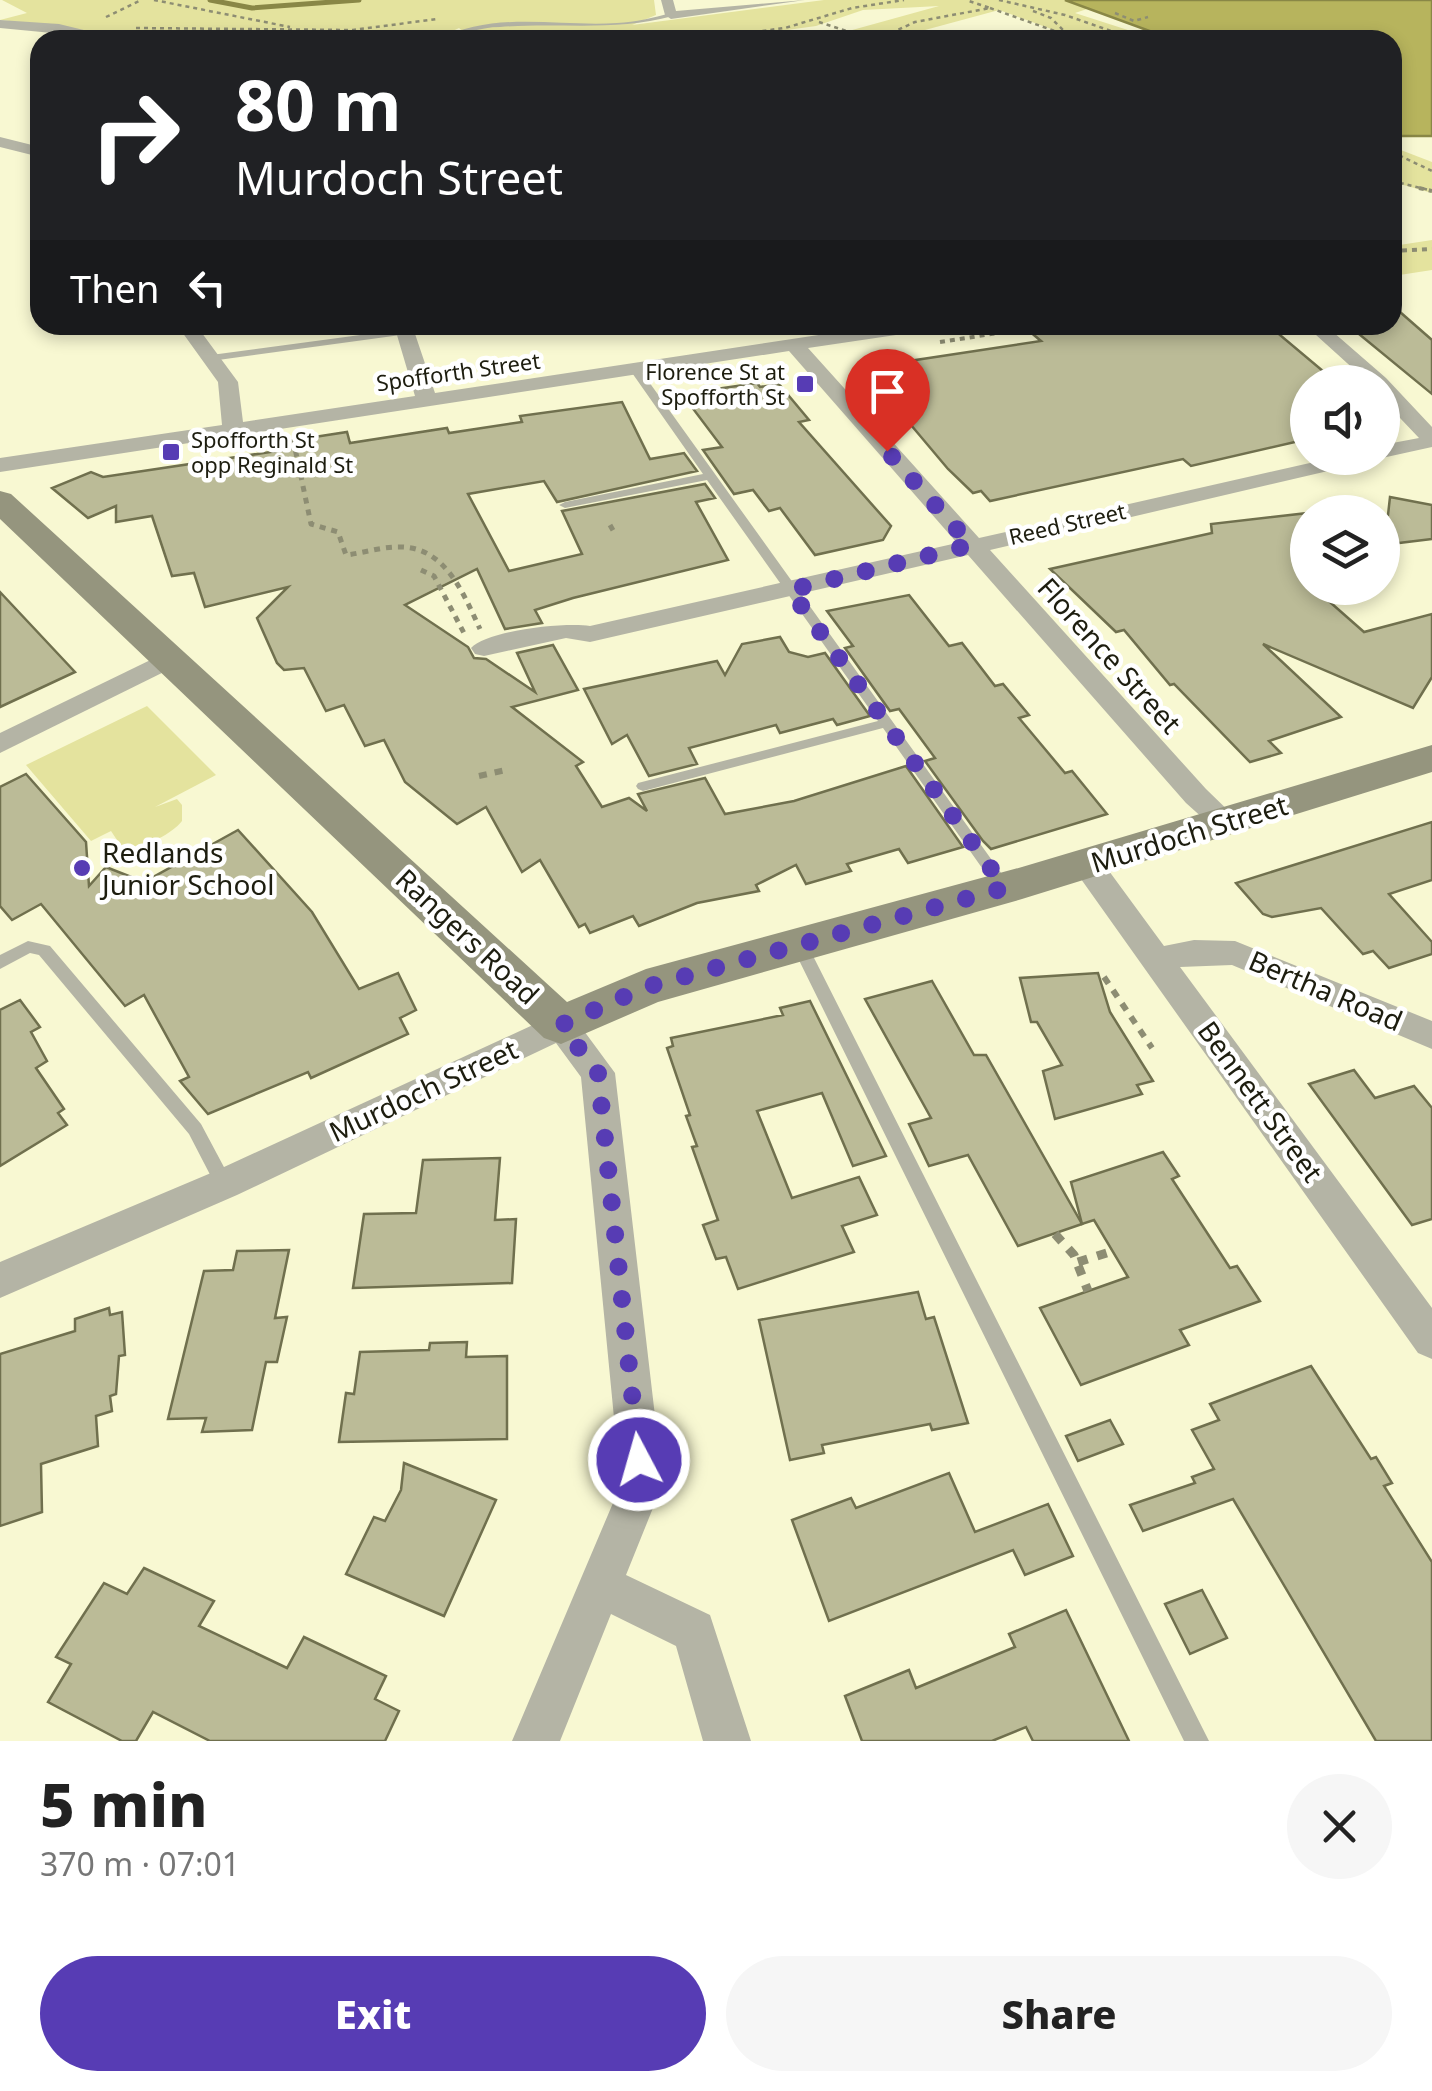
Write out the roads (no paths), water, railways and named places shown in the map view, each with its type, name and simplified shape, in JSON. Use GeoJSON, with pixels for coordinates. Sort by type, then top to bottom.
{"type":"FeatureCollection","features":[{"type":"Feature","properties":{"kind":"main road","name":"Rangers Road"},"geometry":{"type":"LineString","coordinates":[[0,501],[561,1025]]}},
{"type":"Feature","properties":{"kind":"main road","name":"Murdoch Street"},"geometry":{"type":"LineString","coordinates":[[561,1025],[646,987],[1005,888],[1432,758]]}},
{"type":"Feature","properties":{"kind":"street"},"geometry":{"type":"LineString","coordinates":[[667,0],[672,14],[799,0]]}},
{"type":"Feature","properties":{"kind":"street"},"geometry":{"type":"LineString","coordinates":[[0,24],[84,30]]}},
{"type":"Feature","properties":{"kind":"street"},"geometry":{"type":"LineString","coordinates":[[0,142],[30,150]]}},
{"type":"Feature","properties":{"kind":"street"},"geometry":{"type":"LineString","coordinates":[[194,335],[228,382],[233,430]]}},
{"type":"Feature","properties":{"kind":"street"},"geometry":{"type":"LineString","coordinates":[[406,335],[427,401]]}},
{"type":"Feature","properties":{"kind":"street","name":"Spofforth Street"},"geometry":{"type":"LineString","coordinates":[[0,466],[858,335]]}},
{"type":"Feature","properties":{"kind":"street"},"geometry":{"type":"LineString","coordinates":[[1325,335],[1358,365]]}},
{"type":"Feature","properties":{"kind":"street","name":"Florence Street"},"geometry":{"type":"LineString","coordinates":[[794,345],[1196,796],[1225,822]]}},
{"type":"Feature","properties":{"kind":"street"},"geometry":{"type":"LineString","coordinates":[[1400,406],[1432,440],[1400,448]]}},
{"type":"Feature","properties":{"kind":"street","name":"Reed Street"},"geometry":{"type":"LineString","coordinates":[[481,643],[566,630],[590,634],[1290,473]]}},
{"type":"Feature","properties":{"kind":"street"},"geometry":{"type":"LineString","coordinates":[[0,744],[170,659]]}},
{"type":"Feature","properties":{"kind":"street","name":"Bennett Street"},"geometry":{"type":"LineString","coordinates":[[1086,864],[1159,959],[1432,1340]]}},
{"type":"Feature","properties":{"kind":"street","name":"Bertha Road"},"geometry":{"type":"LineString","coordinates":[[1159,959],[1194,952],[1235,953],[1432,1034]]}},
{"type":"Feature","properties":{"kind":"street","name":"Murdoch Street"},"geometry":{"type":"LineString","coordinates":[[0,1280],[224,1184],[561,1025]]}},
{"type":"Feature","properties":{"kind":"street","name":"Rangers Road"},"geometry":{"type":"LineString","coordinates":[[536,1741],[634,1503],[639,1460],[598,1073],[561,1025]]}},
{"type":"Feature","properties":{"kind":"street"},"geometry":{"type":"LineString","coordinates":[[598,1586],[694,1630],[727,1741]]}},
{"type":"Feature","properties":{"kind":"lane"},"geometry":{"type":"LineString","coordinates":[[468,30],[608,25],[672,14]]}},
{"type":"Feature","properties":{"kind":"lane"},"geometry":{"type":"LineString","coordinates":[[211,358],[364,335]]}},
{"type":"Feature","properties":{"kind":"lane"},"geometry":{"type":"LineString","coordinates":[[635,370],[1005,888]]}},
{"type":"Feature","properties":{"kind":"lane"},"geometry":{"type":"LineString","coordinates":[[565,506],[709,476]]}},
{"type":"Feature","properties":{"kind":"lane"},"geometry":{"type":"LineString","coordinates":[[643,786],[886,723]]}},
{"type":"Feature","properties":{"kind":"lane"},"geometry":{"type":"LineString","coordinates":[[0,963],[28,946],[44,950],[195,1129],[224,1184]]}},
{"type":"Feature","properties":{"kind":"lane"},"geometry":{"type":"LineString","coordinates":[[800,946],[1197,1741]]}},
{"type":"Feature","properties":{"kind":"waterway"},"geometry":{"type":"LineString","coordinates":[[210,0],[252,8],[359,0]]}},
{"type":"Feature","properties":{"kind":"place","name":"Florence St at Spofforth St"},"geometry":{"type":"Point","coordinates":[805,384]}},
{"type":"Feature","properties":{"kind":"place","name":"Spofforth St opp Reginald St"},"geometry":{"type":"Point","coordinates":[171,452]}},
{"type":"Feature","properties":{"kind":"place","name":"Redlands Junior School"},"geometry":{"type":"Point","coordinates":[82,868]}}]}
